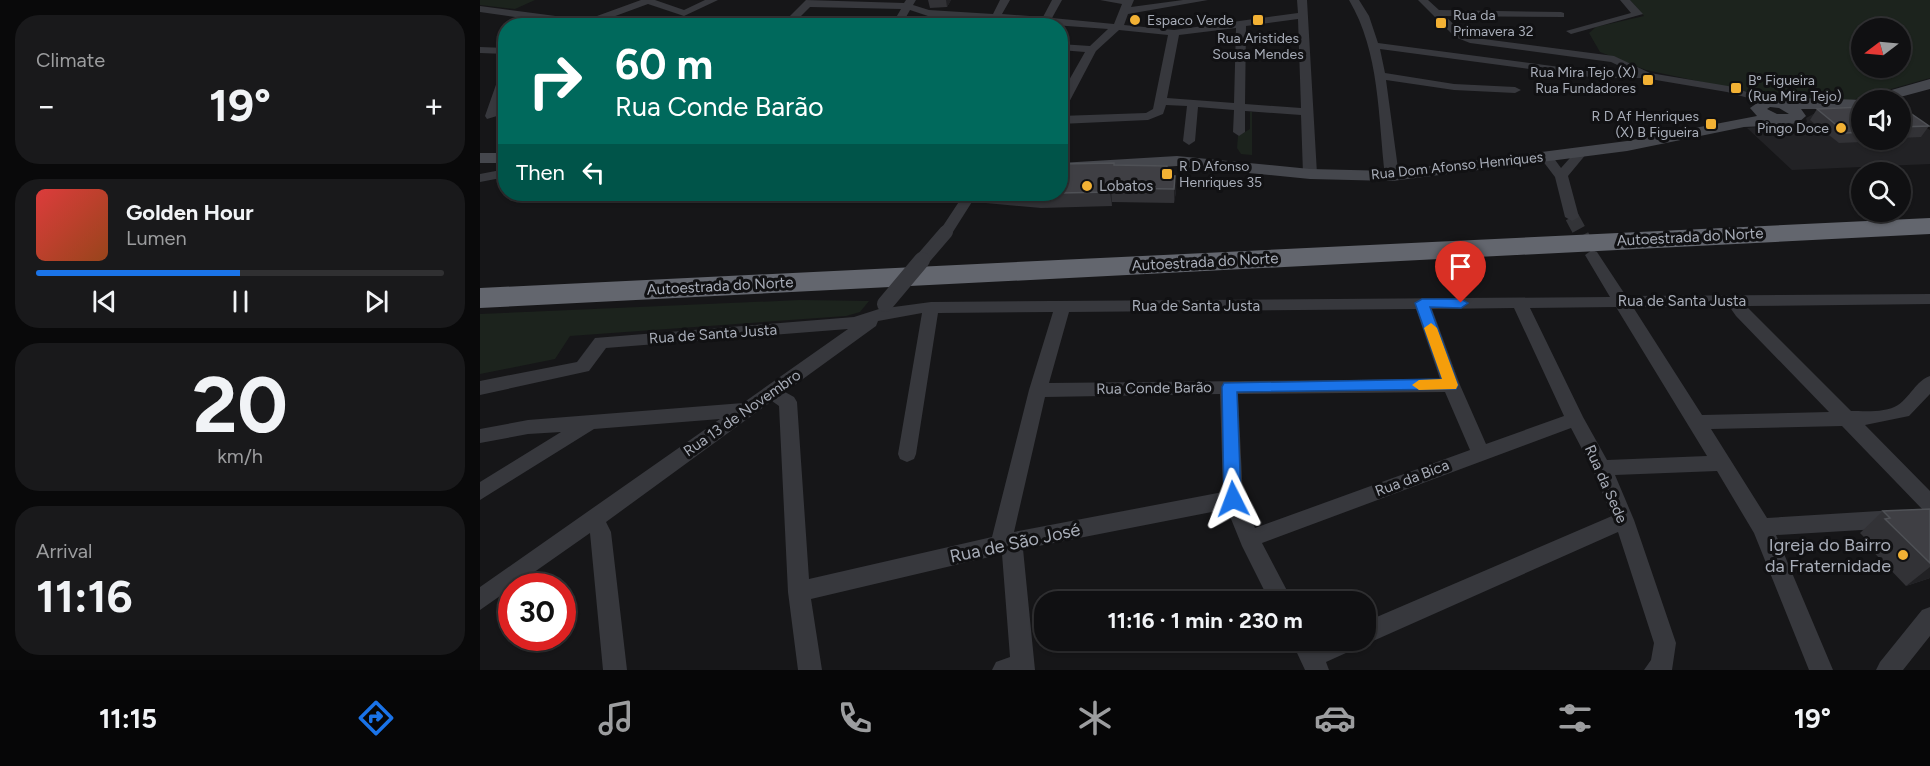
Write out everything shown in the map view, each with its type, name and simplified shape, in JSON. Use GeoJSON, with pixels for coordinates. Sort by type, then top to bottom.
{"type":"FeatureCollection","features":[{"type":"Feature","properties":{"kind":"highway","name":"Autoestrada do Norte"},"geometry":{"type":"LineString","coordinates":[[480,279],[1528,228],[1930,212]]}},
{"type":"Feature","properties":{"kind":"highway","name":"Autoestrada do Norte"},"geometry":{"type":"LineString","coordinates":[[480,297],[1930,226]]}},
{"type":"Feature","properties":{"kind":"street"},"geometry":{"type":"LineString","coordinates":[[668,0],[703,3]]}},
{"type":"Feature","properties":{"kind":"street"},"geometry":{"type":"LineString","coordinates":[[996,17],[1005,0]]}},
{"type":"Feature","properties":{"kind":"street"},"geometry":{"type":"LineString","coordinates":[[1047,18],[1057,0]]}},
{"type":"Feature","properties":{"kind":"street"},"geometry":{"type":"LineString","coordinates":[[1105,0],[1128,4],[1203,0]]}},
{"type":"Feature","properties":{"kind":"street"},"geometry":{"type":"LineString","coordinates":[[1302,0],[1310,174]]}},
{"type":"Feature","properties":{"kind":"street"},"geometry":{"type":"LineString","coordinates":[[1354,0],[1361,9],[1372,45],[1392,176]]}},
{"type":"Feature","properties":{"kind":"street"},"geometry":{"type":"LineString","coordinates":[[1423,0],[1459,35],[1474,41],[1614,59],[1647,76]]}},
{"type":"Feature","properties":{"kind":"street"},"geometry":{"type":"LineString","coordinates":[[1549,0],[1591,55]]}},
{"type":"Feature","properties":{"kind":"street"},"geometry":{"type":"LineString","coordinates":[[1571,31],[1638,14],[1625,0]]}},
{"type":"Feature","properties":{"kind":"street"},"geometry":{"type":"LineString","coordinates":[[600,18],[651,1],[684,13],[703,3]]}},
{"type":"Feature","properties":{"kind":"street"},"geometry":{"type":"LineString","coordinates":[[619,2],[637,4]]}},
{"type":"Feature","properties":{"kind":"street"},"geometry":{"type":"LineString","coordinates":[[793,18],[809,2],[910,3],[928,14],[1013,18]]}},
{"type":"Feature","properties":{"kind":"street"},"geometry":{"type":"LineString","coordinates":[[901,18],[910,3]]}},
{"type":"Feature","properties":{"kind":"street"},"geometry":{"type":"LineString","coordinates":[[1068,94],[1092,49],[1118,26],[1128,4]]}},
{"type":"Feature","properties":{"kind":"street"},"geometry":{"type":"LineString","coordinates":[[480,9],[549,18]]}},
{"type":"Feature","properties":{"kind":"street"},"geometry":{"type":"LineString","coordinates":[[1436,13],[1561,15]]}},
{"type":"Feature","properties":{"kind":"street"},"geometry":{"type":"LineString","coordinates":[[1068,22],[1174,33],[1301,16]]}},
{"type":"Feature","properties":{"kind":"street"},"geometry":{"type":"LineString","coordinates":[[1239,132],[1241,24]]}},
{"type":"Feature","properties":{"kind":"street"},"geometry":{"type":"LineString","coordinates":[[1068,120],[1149,116],[1159,111],[1174,33]]}},
{"type":"Feature","properties":{"kind":"street"},"geometry":{"type":"LineString","coordinates":[[1372,45],[1597,75],[1647,76],[1720,88],[1769,108]]}},
{"type":"Feature","properties":{"kind":"street"},"geometry":{"type":"LineString","coordinates":[[1068,48],[1092,49]]}},
{"type":"Feature","properties":{"kind":"street"},"geometry":{"type":"LineString","coordinates":[[480,50],[498,51]]}},
{"type":"Feature","properties":{"kind":"street"},"geometry":{"type":"LineString","coordinates":[[1068,76],[1078,77]]}},
{"type":"Feature","properties":{"kind":"street"},"geometry":{"type":"LineString","coordinates":[[1378,76],[1454,87],[1515,90]]}},
{"type":"Feature","properties":{"kind":"street"},"geometry":{"type":"LineString","coordinates":[[1909,90],[1930,84]]}},
{"type":"Feature","properties":{"kind":"street"},"geometry":{"type":"LineString","coordinates":[[485,117],[498,91]]}},
{"type":"Feature","properties":{"kind":"street"},"geometry":{"type":"LineString","coordinates":[[1161,101],[1307,112]]}},
{"type":"Feature","properties":{"kind":"street"},"geometry":{"type":"LineString","coordinates":[[1189,141],[1193,103]]}},
{"type":"Feature","properties":{"kind":"street","name":"Rua Dom Afonso Henriques"},"geometry":{"type":"LineString","coordinates":[[1769,108],[1793,120],[1798,114],[1826,106]]}},
{"type":"Feature","properties":{"kind":"street","name":"Rua Dom Afonso Henriques"},"geometry":{"type":"LineString","coordinates":[[1068,168],[1177,161],[1310,174],[1392,176],[1581,153],[1744,122],[1769,108],[1851,106]]}},
{"type":"Feature","properties":{"kind":"street"},"geometry":{"type":"LineString","coordinates":[[1562,176],[1581,153]]}},
{"type":"Feature","properties":{"kind":"street"},"geometry":{"type":"LineString","coordinates":[[1545,156],[1562,176],[1572,217]]}},
{"type":"Feature","properties":{"kind":"street"},"geometry":{"type":"LineString","coordinates":[[480,158],[498,158]]}},
{"type":"Feature","properties":{"kind":"street"},"geometry":{"type":"LineString","coordinates":[[480,178],[498,175]]}},
{"type":"Feature","properties":{"kind":"street","name":"Rua 13 de Novembro"},"geometry":{"type":"LineString","coordinates":[[480,600],[771,393],[882,310],[946,232],[966,201]]}},
{"type":"Feature","properties":{"kind":"street"},"geometry":{"type":"LineString","coordinates":[[1592,255],[1762,528],[1782,570],[1821,670]]}},
{"type":"Feature","properties":{"kind":"street","name":"Rua de Santa Justa"},"geometry":{"type":"LineString","coordinates":[[480,388],[583,367],[601,342],[840,325],[882,310],[932,307],[1930,299]]}},
{"type":"Feature","properties":{"kind":"street"},"geometry":{"type":"LineString","coordinates":[[1734,301],[1742,312],[1848,419],[1923,513]]}},
{"type":"Feature","properties":{"kind":"street"},"geometry":{"type":"LineString","coordinates":[[1422,303],[1451,385],[1480,452]]}},
{"type":"Feature","properties":{"kind":"street","name":"Rua da Sede"},"geometry":{"type":"LineString","coordinates":[[1520,303],[1575,418],[1602,468],[1624,520],[1665,643],[1662,667],[1656,670]]}},
{"type":"Feature","properties":{"kind":"street"},"geometry":{"type":"LineString","coordinates":[[1017,668],[1006,543],[1038,390],[1063,306]]}},
{"type":"Feature","properties":{"kind":"street"},"geometry":{"type":"LineString","coordinates":[[907,454],[915,396],[932,307]]}},
{"type":"Feature","properties":{"kind":"street"},"geometry":{"type":"LineString","coordinates":[[1696,422],[1874,418],[1903,411],[1930,383]]}},
{"type":"Feature","properties":{"kind":"street","name":"Rua Conde Barão"},"geometry":{"type":"LineString","coordinates":[[1038,390],[1451,385]]}},
{"type":"Feature","properties":{"kind":"street"},"geometry":{"type":"LineString","coordinates":[[1229,387],[1233,499],[1250,540],[1276,591]]}},
{"type":"Feature","properties":{"kind":"street"},"geometry":{"type":"LineString","coordinates":[[771,393],[788,402],[799,592],[810,670]]}},
{"type":"Feature","properties":{"kind":"street"},"geometry":{"type":"LineString","coordinates":[[480,436],[513,428],[746,410]]}},
{"type":"Feature","properties":{"kind":"street","name":"Rua da Bica"},"geometry":{"type":"LineString","coordinates":[[1250,540],[1575,418]]}},
{"type":"Feature","properties":{"kind":"street"},"geometry":{"type":"LineString","coordinates":[[480,492],[590,423]]}},
{"type":"Feature","properties":{"kind":"street"},"geometry":{"type":"LineString","coordinates":[[1602,468],[1721,463]]}},
{"type":"Feature","properties":{"kind":"street","name":"Rua de São José"},"geometry":{"type":"LineString","coordinates":[[799,592],[1006,543],[1233,499]]}},
{"type":"Feature","properties":{"kind":"street"},"geometry":{"type":"LineString","coordinates":[[1762,528],[1923,513]]}},
{"type":"Feature","properties":{"kind":"street"},"geometry":{"type":"LineString","coordinates":[[592,519],[601,532],[615,670]]}},
{"type":"Feature","properties":{"kind":"street"},"geometry":{"type":"LineString","coordinates":[[1376,628],[1624,520]]}},
{"type":"Feature","properties":{"kind":"street"},"geometry":{"type":"LineString","coordinates":[[1887,670],[1930,618]]}},
{"type":"Feature","properties":{"kind":"shaded area"},"geometry":{"type":"Polygon","coordinates":[[[480,0],[535,0],[515,9],[480,5],[480,0]]]}},
{"type":"Feature","properties":{"kind":"shaded area"},"geometry":{"type":"Polygon","coordinates":[[[1630,0],[1930,0],[1930,78],[1888,90],[1851,90],[1851,100],[1842,103],[1786,100],[1646,70],[1600,52],[1589,33],[1596,27],[1644,16],[1630,0]]]}},
{"type":"Feature","properties":{"kind":"shaded area"},"geometry":{"type":"Polygon","coordinates":[[[1819,111],[1851,133],[1851,150],[1911,150],[1911,119],[1930,130],[1930,164],[1851,162],[1851,167],[1792,170],[1747,128],[1807,122],[1806,118],[1819,111]]]}},
{"type":"Feature","properties":{"kind":"shaded area"},"geometry":{"type":"Polygon","coordinates":[[[1250,112],[1252,112],[1252,155],[1241,154],[1237,148],[1238,136],[1250,129],[1250,112]]]}},
{"type":"Feature","properties":{"kind":"shaded area"},"geometry":{"type":"Polygon","coordinates":[[[800,300],[869,301],[860,312],[846,316],[570,336],[555,359],[480,374],[480,314],[800,300]]]}},
{"type":"Feature","properties":{"kind":"building"},"geometry":{"type":"Polygon","coordinates":[[[1851,107],[1851,133],[1846,133],[1817,109],[1851,107]]]}},
{"type":"Feature","properties":{"kind":"building"},"geometry":{"type":"Polygon","coordinates":[[[1911,114],[1929,126],[1911,127],[1911,114]]]}},
{"type":"Feature","properties":{"kind":"building"},"geometry":{"type":"Polygon","coordinates":[[[1114,163],[1114,165],[1167,166],[1166,176],[1175,176],[1174,189],[1111,188],[1110,192],[1068,193],[1068,164],[1114,163]]]}},
{"type":"Feature","properties":{"kind":"building"},"geometry":{"type":"Polygon","coordinates":[[[1930,509],[1930,563],[1885,519],[1890,518],[1883,511],[1930,509]]]}},
{"type":"Feature","properties":{"kind":"tunnel"},"geometry":{"type":"LineString","coordinates":[[1572,217],[1592,254]]}},
{"type":"Feature","properties":{"kind":"slow traffic"},"geometry":{"type":"LineString","coordinates":[[1419,385],[1451,385],[1431,328]]}},
{"type":"Feature","properties":{"kind":"place","name":"Espaco Verde"},"geometry":{"type":"Point","coordinates":[1135,20]}},
{"type":"Feature","properties":{"kind":"place","name":"Rua Aristides Sousa Mendes"},"geometry":{"type":"Point","coordinates":[1258,20]}},
{"type":"Feature","properties":{"kind":"place","name":"Rua da Primavera 32"},"geometry":{"type":"Point","coordinates":[1441,23]}},
{"type":"Feature","properties":{"kind":"place","name":"Rua Mira Tejo (X) Rua Fundadores"},"geometry":{"type":"Point","coordinates":[1648,80]}},
{"type":"Feature","properties":{"kind":"place","name":"Bº Figueira (Rua Mira Tejo)"},"geometry":{"type":"Point","coordinates":[1736,88]}},
{"type":"Feature","properties":{"kind":"place","name":"R D Af Henriques (X) B Figueira"},"geometry":{"type":"Point","coordinates":[1711,124]}},
{"type":"Feature","properties":{"kind":"place","name":"Pingo Doce"},"geometry":{"type":"Point","coordinates":[1841,128]}},
{"type":"Feature","properties":{"kind":"place","name":"R D Afonso Henriques 35"},"geometry":{"type":"Point","coordinates":[1167,174]}},
{"type":"Feature","properties":{"kind":"place","name":"Lobatos"},"geometry":{"type":"Point","coordinates":[1087,186]}},
{"type":"Feature","properties":{"kind":"place","name":"Igreja do Bairro da Fraternidade"},"geometry":{"type":"Point","coordinates":[1903,555]}},
{"type":"Feature","properties":{"kind":"route"},"geometry":{"type":"LineString","coordinates":[[1233,499],[1229,387],[1451,385],[1422,303],[1461,303]]}}]}
